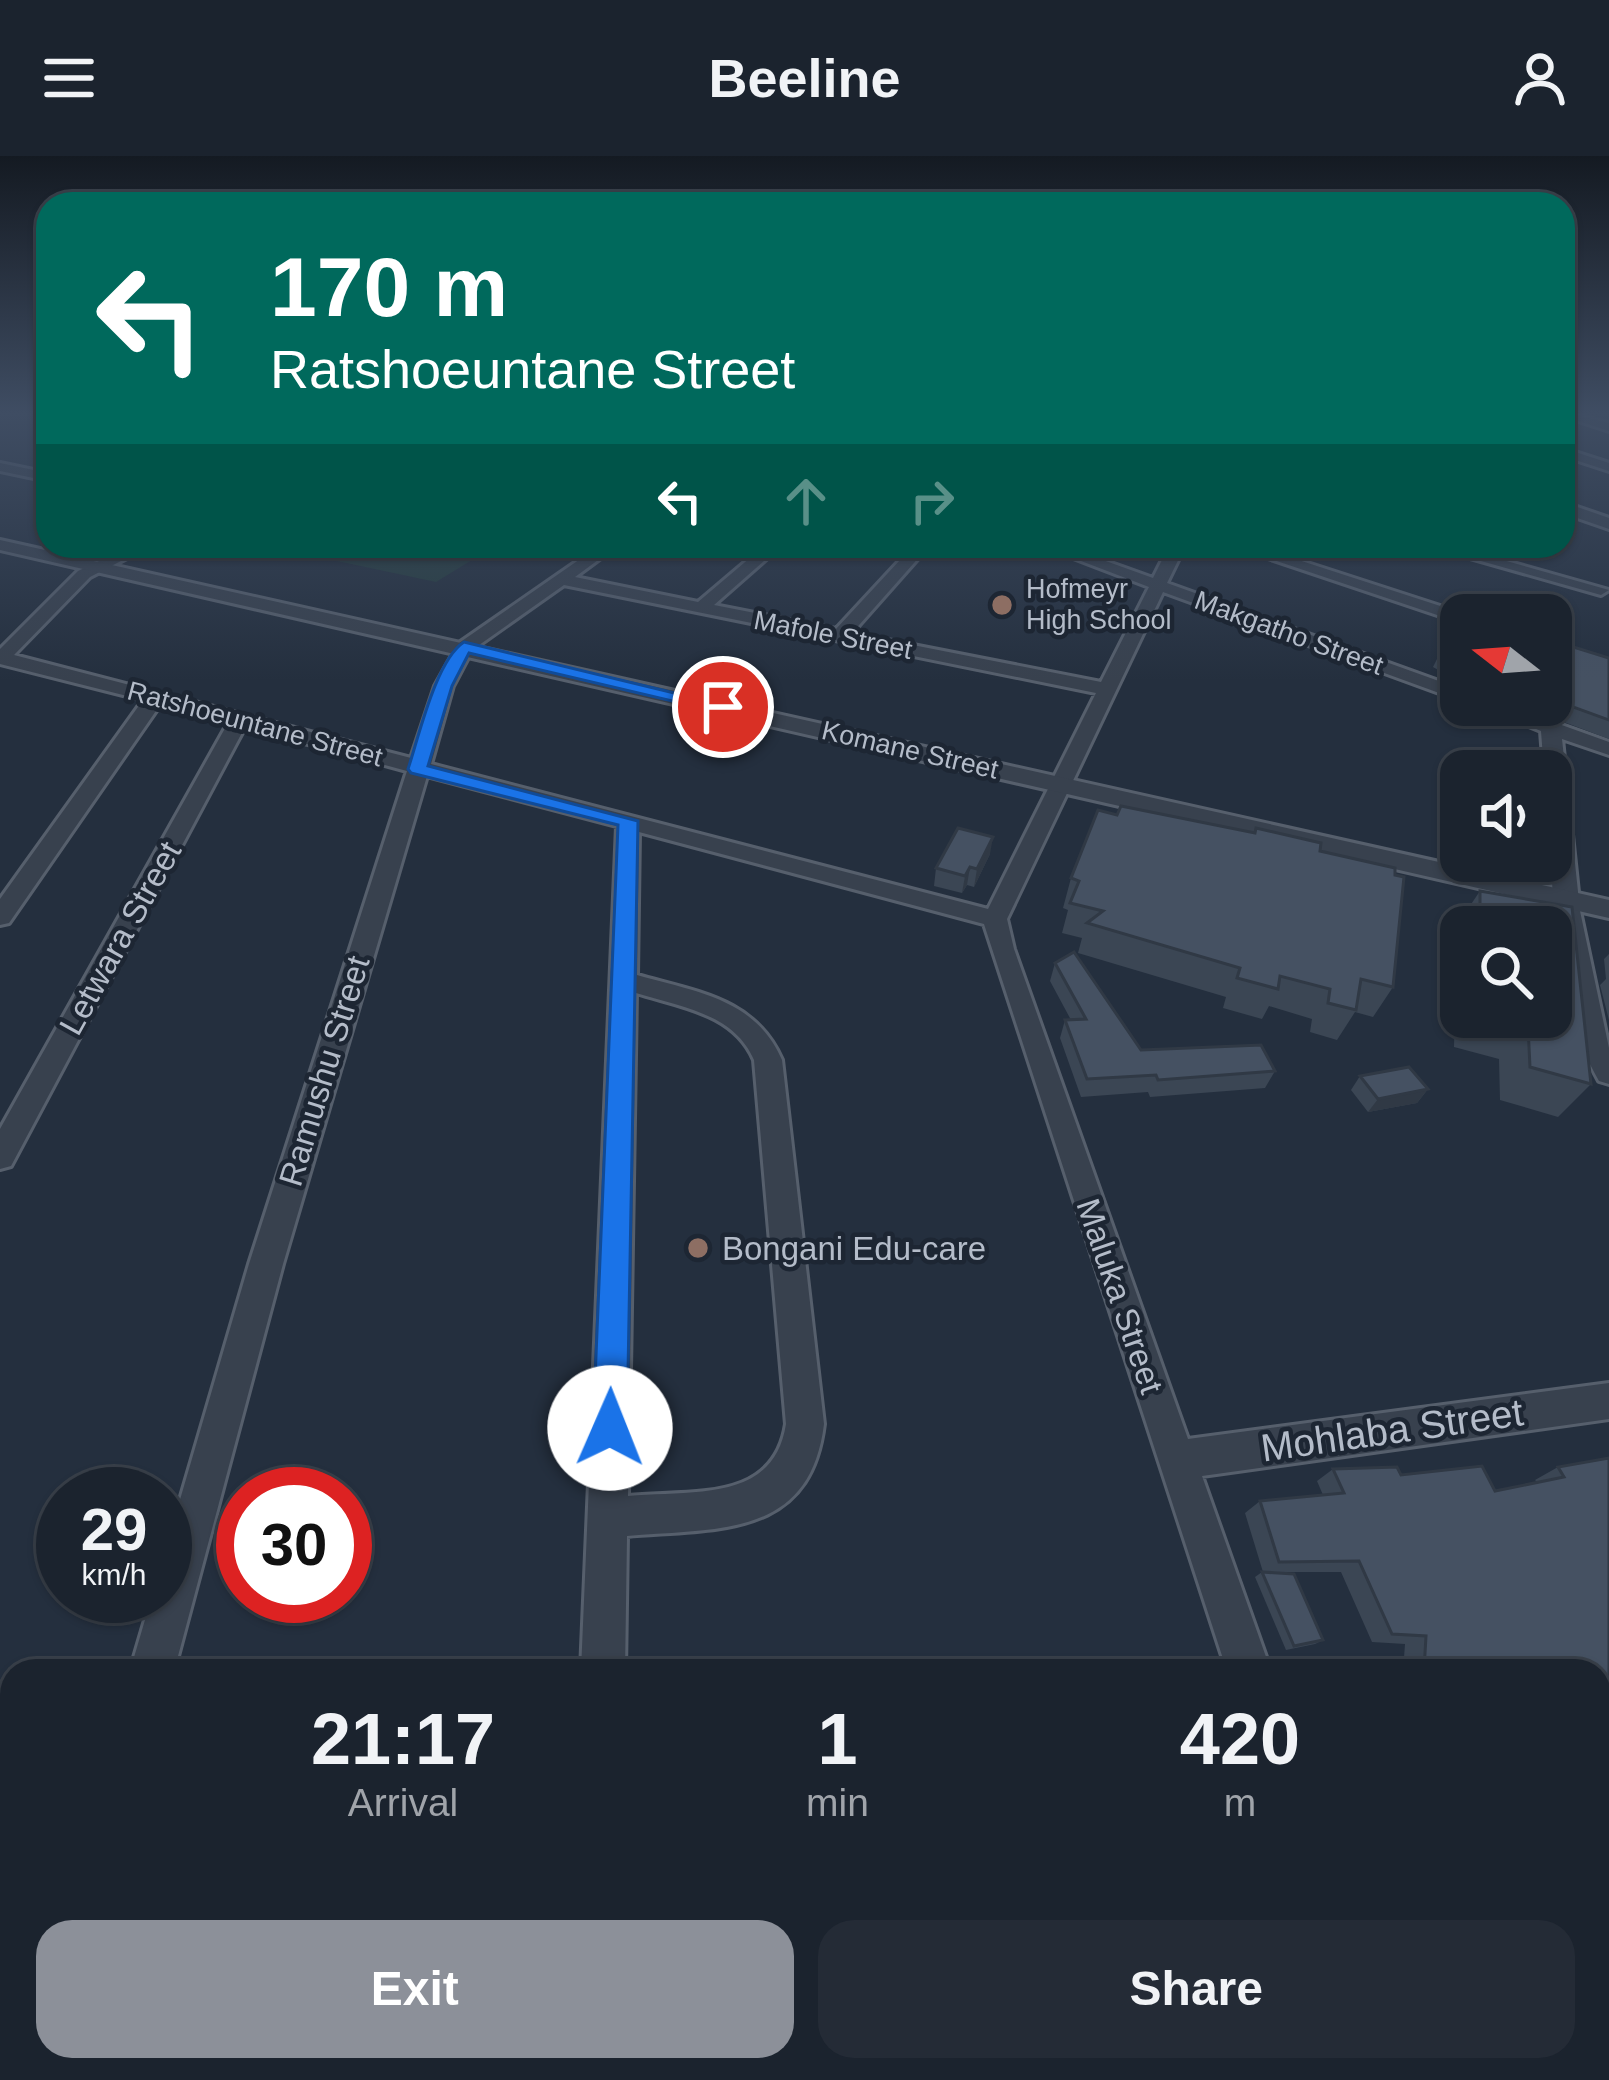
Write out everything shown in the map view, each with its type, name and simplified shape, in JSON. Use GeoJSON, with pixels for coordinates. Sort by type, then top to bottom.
{"type":"FeatureCollection","features":[{"type":"Feature","properties":{"kind":"street"},"geometry":{"type":"LineString","coordinates":[[1575,511],[1609,524]]}},
{"type":"Feature","properties":{"kind":"street","name":"Komane Street"},"geometry":{"type":"LineString","coordinates":[[0,545],[36,553]]}},
{"type":"Feature","properties":{"kind":"street","name":"Komane Street"},"geometry":{"type":"LineString","coordinates":[[56,558],[1609,909]]}},
{"type":"Feature","properties":{"kind":"street"},"geometry":{"type":"LineString","coordinates":[[1,658],[74,582],[115,558]]}},
{"type":"Feature","properties":{"kind":"street"},"geometry":{"type":"LineString","coordinates":[[464,647],[591,558]]}},
{"type":"Feature","properties":{"kind":"street"},"geometry":{"type":"LineString","coordinates":[[699,609],[759,558]]}},
{"type":"Feature","properties":{"kind":"street"},"geometry":{"type":"LineString","coordinates":[[839,637],[910,558]]}},
{"type":"Feature","properties":{"kind":"street","name":"Makgatho Street"},"geometry":{"type":"LineString","coordinates":[[1083,558],[1440,687]]}},
{"type":"Feature","properties":{"kind":"street"},"geometry":{"type":"LineString","coordinates":[[994,919],[1171,558]]}},
{"type":"Feature","properties":{"kind":"street"},"geometry":{"type":"LineString","coordinates":[[1277,558],[1440,610]]}},
{"type":"Feature","properties":{"kind":"street"},"geometry":{"type":"LineString","coordinates":[[1480,558],[1605,592]]}},
{"type":"Feature","properties":{"kind":"street"},"geometry":{"type":"LineString","coordinates":[[1525,558],[1605,592]]}},
{"type":"Feature","properties":{"kind":"street","name":"Mafole Street"},"geometry":{"type":"LineString","coordinates":[[560,579],[1106,689]]}},
{"type":"Feature","properties":{"kind":"street","name":"Ramushu Street"},"geometry":{"type":"LineString","coordinates":[[155,1659],[266,1264],[444,686],[464,647]]}},
{"type":"Feature","properties":{"kind":"street","name":"Ratshoeuntane Street"},"geometry":{"type":"LineString","coordinates":[[1,658],[994,919]]}},
{"type":"Feature","properties":{"kind":"street"},"geometry":{"type":"LineString","coordinates":[[0,917],[155,695]]}},
{"type":"Feature","properties":{"kind":"street","name":"Letwara Street"},"geometry":{"type":"LineString","coordinates":[[0,1157],[240,719]]}},
{"type":"Feature","properties":{"kind":"street"},"geometry":{"type":"LineString","coordinates":[[1546,726],[1609,748]]}},
{"type":"Feature","properties":{"kind":"street"},"geometry":{"type":"LineString","coordinates":[[1551,728],[1568,900],[1590,1045],[1609,1073]]}},
{"type":"Feature","properties":{"kind":"street"},"geometry":{"type":"LineString","coordinates":[[603,1659],[628,821]]}},
{"type":"Feature","properties":{"kind":"street","name":"Maluka Street"},"geometry":{"type":"LineString","coordinates":[[994,919],[1245,1659]]}},
{"type":"Feature","properties":{"kind":"street"},"geometry":{"type":"LineString","coordinates":[[608,1518],[749,1501],[774,1491],[792,1470],[805,1424],[768,1060],[741,1019],[621,979]]}},
{"type":"Feature","properties":{"kind":"street","name":"Mohlaba Street"},"geometry":{"type":"LineString","coordinates":[[1176,1460],[1609,1401]]}},
{"type":"Feature","properties":{"kind":"green space"},"geometry":{"type":"Polygon","coordinates":[[[323,558],[475,558],[436,582],[323,558]]]}},
{"type":"Feature","properties":{"kind":"building"},"geometry":{"type":"Polygon","coordinates":[[[1572,647],[1609,658],[1609,720],[1572,707],[1572,647]]]}},
{"type":"Feature","properties":{"kind":"building"},"geometry":{"type":"Polygon","coordinates":[[[1121,806],[1255,833],[1256,828],[1321,843],[1320,851],[1395,868],[1395,875],[1404,877],[1393,987],[1361,979],[1356,1010],[1328,1003],[1330,989],[1280,976],[1278,989],[1237,978],[1240,968],[1087,923],[1103,911],[1070,903],[1079,881],[1071,878],[1098,810],[1117,815],[1121,806]]]}},
{"type":"Feature","properties":{"kind":"building"},"geometry":{"type":"Polygon","coordinates":[[[958,828],[993,837],[977,869],[970,867],[965,876],[936,868],[958,828]]]}},
{"type":"Feature","properties":{"kind":"building"},"geometry":{"type":"Polygon","coordinates":[[[1480,891],[1566,906],[1480,906],[1480,891]]]}},
{"type":"Feature","properties":{"kind":"building"},"geometry":{"type":"Polygon","coordinates":[[[1572,907],[1591,1084],[1530,1067],[1529,1038],[1572,1038],[1572,907]]]}},
{"type":"Feature","properties":{"kind":"building"},"geometry":{"type":"Polygon","coordinates":[[[1074,952],[1141,1050],[1261,1045],[1275,1071],[1158,1080],[1156,1075],[1087,1079],[1065,1020],[1086,1019],[1055,963],[1074,952]]]}},
{"type":"Feature","properties":{"kind":"building"},"geometry":{"type":"Polygon","coordinates":[[[1409,1067],[1428,1089],[1378,1099],[1360,1076],[1409,1067]]]}},
{"type":"Feature","properties":{"kind":"building"},"geometry":{"type":"Polygon","coordinates":[[[1609,1458],[1609,1659],[1425,1659],[1426,1636],[1392,1634],[1359,1561],[1279,1562],[1260,1501],[1344,1493],[1333,1469],[1397,1467],[1401,1475],[1482,1466],[1495,1491],[1564,1477],[1558,1467],[1609,1458]]]}},
{"type":"Feature","properties":{"kind":"building"},"geometry":{"type":"Polygon","coordinates":[[[1262,1572],[1294,1574],[1323,1640],[1294,1646],[1262,1572]]]}},
{"type":"Feature","properties":{"kind":"place","name":"Hofmeyr High School"},"geometry":{"type":"Point","coordinates":[1002,605]}},
{"type":"Feature","properties":{"kind":"place","name":"Bongani Edu-care"},"geometry":{"type":"Point","coordinates":[698,1248]}},
{"type":"Feature","properties":{"kind":"route"},"geometry":{"type":"LineString","coordinates":[[610,1428],[628,821],[418,769],[444,686],[464,647],[723,707]]}}]}
